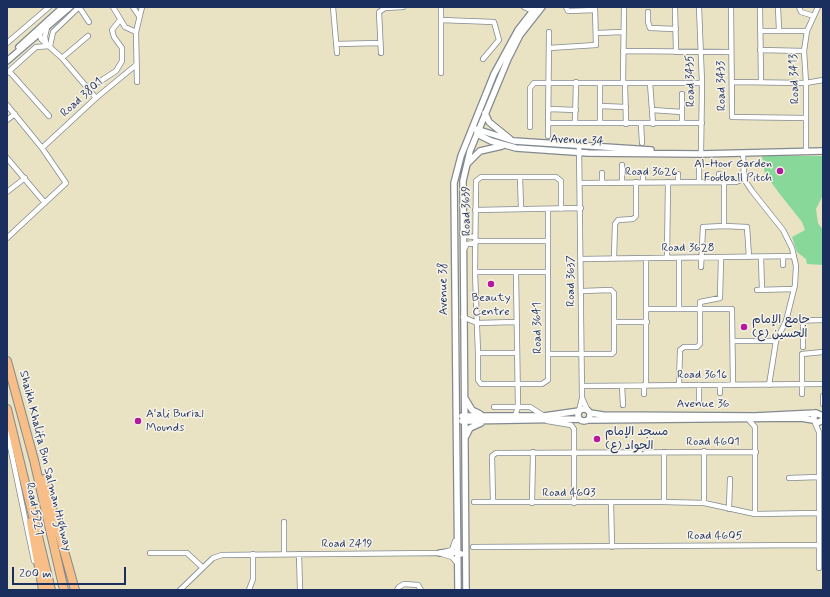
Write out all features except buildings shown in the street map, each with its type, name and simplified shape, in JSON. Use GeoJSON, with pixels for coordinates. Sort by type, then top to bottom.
{"type":"FeatureCollection","features":[{"type":"Feature","properties":{"kind":"highway","name":"Shaikh Khalifa Bin Salman Highway"},"geometry":{"type":"LineString","coordinates":[[7,361],[14,383],[48,518],[64,590]]}},
{"type":"Feature","properties":{"kind":"highway"},"geometry":{"type":"LineString","coordinates":[[14,383],[41,470],[75,590]]}},
{"type":"Feature","properties":{"kind":"highway","name":"Shaikh Khalifa Bin Salman Highway"},"geometry":{"type":"LineString","coordinates":[[7,409],[29,502],[39,535],[51,590]]}},
{"type":"Feature","properties":{"kind":"highway"},"geometry":{"type":"LineString","coordinates":[[29,502],[42,590]]}},
{"type":"Feature","properties":{"kind":"street"},"geometry":{"type":"LineString","coordinates":[[7,36],[9,42],[49,7]]}},
{"type":"Feature","properties":{"kind":"street"},"geometry":{"type":"LineString","coordinates":[[7,61],[39,32],[63,7]]}},
{"type":"Feature","properties":{"kind":"street"},"geometry":{"type":"LineString","coordinates":[[7,58],[46,28],[70,7]]}},
{"type":"Feature","properties":{"kind":"street"},"geometry":{"type":"LineString","coordinates":[[48,44],[53,32],[79,7],[89,22]]}},
{"type":"Feature","properties":{"kind":"street"},"geometry":{"type":"LineString","coordinates":[[113,7],[125,28],[136,32]]}},
{"type":"Feature","properties":{"kind":"street"},"geometry":{"type":"LineString","coordinates":[[133,7],[139,16]]}},
{"type":"Feature","properties":{"kind":"street"},"geometry":{"type":"LineString","coordinates":[[136,82],[136,32],[142,7]]}},
{"type":"Feature","properties":{"kind":"street"},"geometry":{"type":"LineString","coordinates":[[333,7],[337,53]]}},
{"type":"Feature","properties":{"kind":"street"},"geometry":{"type":"LineString","coordinates":[[381,53],[379,12],[385,7],[403,7]]}},
{"type":"Feature","properties":{"kind":"street"},"geometry":{"type":"LineString","coordinates":[[441,7],[441,73]]}},
{"type":"Feature","properties":{"kind":"street"},"geometry":{"type":"LineString","coordinates":[[524,7],[536,9]]}},
{"type":"Feature","properties":{"kind":"street"},"geometry":{"type":"LineString","coordinates":[[549,48],[595,46],[597,44],[595,9],[568,11],[566,7]]}},
{"type":"Feature","properties":{"kind":"street"},"geometry":{"type":"LineString","coordinates":[[624,7],[623,51],[626,124]]}},
{"type":"Feature","properties":{"kind":"street"},"geometry":{"type":"LineString","coordinates":[[675,7],[676,52]]}},
{"type":"Feature","properties":{"kind":"street","name":"Road 3435"},"geometry":{"type":"LineString","coordinates":[[699,7],[702,83],[701,154]]}},
{"type":"Feature","properties":{"kind":"street","name":"Road 3433"},"geometry":{"type":"LineString","coordinates":[[731,7],[731,113],[733,118],[806,118]]}},
{"type":"Feature","properties":{"kind":"street"},"geometry":{"type":"LineString","coordinates":[[760,7],[761,82]]}},
{"type":"Feature","properties":{"kind":"street"},"geometry":{"type":"LineString","coordinates":[[778,7],[779,30]]}},
{"type":"Feature","properties":{"kind":"street"},"geometry":{"type":"LineString","coordinates":[[799,7],[801,12],[814,16]]}},
{"type":"Feature","properties":{"kind":"street","name":"Road 3413"},"geometry":{"type":"LineString","coordinates":[[806,152],[806,83],[804,51],[808,31],[818,7]]}},
{"type":"Feature","properties":{"kind":"street","name":"Avenue 38"},"geometry":{"type":"LineString","coordinates":[[466,590],[462,195],[466,167],[485,112],[508,59],[520,35],[532,18],[536,9]]}},
{"type":"Feature","properties":{"kind":"street","name":"Avenue 38"},"geometry":{"type":"LineString","coordinates":[[458,590],[459,553],[454,190],[457,169],[483,99],[512,39],[536,9]]}},
{"type":"Feature","properties":{"kind":"street"},"geometry":{"type":"LineString","coordinates":[[648,12],[648,22],[650,28],[676,29]]}},
{"type":"Feature","properties":{"kind":"street"},"geometry":{"type":"LineString","coordinates":[[99,82],[116,71],[122,61],[122,48],[114,38],[112,30],[120,20]]}},
{"type":"Feature","properties":{"kind":"street"},"geometry":{"type":"LineString","coordinates":[[442,20],[494,22],[499,40],[483,59]]}},
{"type":"Feature","properties":{"kind":"street"},"geometry":{"type":"LineString","coordinates":[[46,28],[45,34],[48,44]]}},
{"type":"Feature","properties":{"kind":"street"},"geometry":{"type":"LineString","coordinates":[[760,31],[808,31]]}},
{"type":"Feature","properties":{"kind":"street"},"geometry":{"type":"LineString","coordinates":[[39,32],[96,98]]}},
{"type":"Feature","properties":{"kind":"street"},"geometry":{"type":"LineString","coordinates":[[548,136],[549,32]]}},
{"type":"Feature","properties":{"kind":"street"},"geometry":{"type":"LineString","coordinates":[[597,33],[623,32]]}},
{"type":"Feature","properties":{"kind":"street"},"geometry":{"type":"LineString","coordinates":[[62,58],[88,36]]}},
{"type":"Feature","properties":{"kind":"street"},"geometry":{"type":"LineString","coordinates":[[336,44],[380,43]]}},
{"type":"Feature","properties":{"kind":"street"},"geometry":{"type":"LineString","coordinates":[[48,44],[36,47],[8,72],[48,116]]}},
{"type":"Feature","properties":{"kind":"street"},"geometry":{"type":"LineString","coordinates":[[760,50],[804,51]]}},
{"type":"Feature","properties":{"kind":"street","name":"Road 3433"},"geometry":{"type":"LineString","coordinates":[[623,51],[731,52]]}},
{"type":"Feature","properties":{"kind":"street","name":"Road 3801"},"geometry":{"type":"LineString","coordinates":[[42,148],[96,98],[136,65]]}},
{"type":"Feature","properties":{"kind":"street"},"geometry":{"type":"LineString","coordinates":[[732,82],[806,83],[823,80]]}},
{"type":"Feature","properties":{"kind":"street"},"geometry":{"type":"LineString","coordinates":[[575,123],[576,82]]}},
{"type":"Feature","properties":{"kind":"street"},"geometry":{"type":"LineString","coordinates":[[530,127],[531,85],[576,82],[702,83]]}},
{"type":"Feature","properties":{"kind":"street"},"geometry":{"type":"LineString","coordinates":[[600,83],[600,124]]}},
{"type":"Feature","properties":{"kind":"street"},"geometry":{"type":"LineString","coordinates":[[650,83],[652,124]]}},
{"type":"Feature","properties":{"kind":"street"},"geometry":{"type":"LineString","coordinates":[[682,94],[682,123]]}},
{"type":"Feature","properties":{"kind":"street"},"geometry":{"type":"LineString","coordinates":[[470,132],[478,131],[483,99]]}},
{"type":"Feature","properties":{"kind":"street"},"geometry":{"type":"LineString","coordinates":[[7,105],[66,180],[64,186],[7,238]]}},
{"type":"Feature","properties":{"kind":"street"},"geometry":{"type":"LineString","coordinates":[[600,106],[626,106]]}},
{"type":"Feature","properties":{"kind":"street"},"geometry":{"type":"LineString","coordinates":[[549,109],[576,110]]}},
{"type":"Feature","properties":{"kind":"street"},"geometry":{"type":"LineString","coordinates":[[652,110],[682,112]]}},
{"type":"Feature","properties":{"kind":"street"},"geometry":{"type":"LineString","coordinates":[[485,112],[489,122],[514,141]]}},
{"type":"Feature","properties":{"kind":"street"},"geometry":{"type":"LineString","coordinates":[[7,120],[15,114]]}},
{"type":"Feature","properties":{"kind":"street"},"geometry":{"type":"LineString","coordinates":[[549,123],[702,124]]}},
{"type":"Feature","properties":{"kind":"street"},"geometry":{"type":"LineString","coordinates":[[641,124],[642,143]]}},
{"type":"Feature","properties":{"kind":"street","name":"Avenue 34"},"geometry":{"type":"LineString","coordinates":[[478,131],[514,141],[683,154]]}},
{"type":"Feature","properties":{"kind":"street","name":"Avenue 34"},"geometry":{"type":"LineString","coordinates":[[478,131],[503,145],[527,149],[581,152],[683,154],[823,152]]}},
{"type":"Feature","properties":{"kind":"street"},"geometry":{"type":"LineString","coordinates":[[466,167],[480,151],[503,145]]}},
{"type":"Feature","properties":{"kind":"street","name":"Road 3637"},"geometry":{"type":"LineString","coordinates":[[579,412],[582,398],[581,145]]}},
{"type":"Feature","properties":{"kind":"street"},"geometry":{"type":"LineString","coordinates":[[743,153],[744,179],[752,192],[783,230],[794,256],[796,277],[794,289],[786,321],[776,341],[769,385]]}},
{"type":"Feature","properties":{"kind":"street"},"geometry":{"type":"LineString","coordinates":[[7,158],[46,203]]}},
{"type":"Feature","properties":{"kind":"street"},"geometry":{"type":"LineString","coordinates":[[698,164],[699,182]]}},
{"type":"Feature","properties":{"kind":"street"},"geometry":{"type":"LineString","coordinates":[[622,165],[622,182]]}},
{"type":"Feature","properties":{"kind":"street"},"geometry":{"type":"LineString","coordinates":[[602,173],[602,183]]}},
{"type":"Feature","properties":{"kind":"street"},"geometry":{"type":"LineString","coordinates":[[643,173],[643,182]]}},
{"type":"Feature","properties":{"kind":"street"},"geometry":{"type":"LineString","coordinates":[[678,174],[678,182]]}},
{"type":"Feature","properties":{"kind":"street"},"geometry":{"type":"LineString","coordinates":[[719,174],[722,182],[724,226]]}},
{"type":"Feature","properties":{"kind":"street","name":"Road 3639"},"geometry":{"type":"LineString","coordinates":[[547,241],[475,240],[477,179],[483,177],[559,178],[561,209]]}},
{"type":"Feature","properties":{"kind":"street"},"geometry":{"type":"LineString","coordinates":[[520,177],[520,209]]}},
{"type":"Feature","properties":{"kind":"street"},"geometry":{"type":"LineString","coordinates":[[7,192],[25,178]]}},
{"type":"Feature","properties":{"kind":"street","name":"Road 3626"},"geometry":{"type":"LineString","coordinates":[[581,183],[736,182],[744,179]]}},
{"type":"Feature","properties":{"kind":"street"},"geometry":{"type":"LineString","coordinates":[[614,258],[615,224],[618,220],[633,219],[636,216],[636,182]]}},
{"type":"Feature","properties":{"kind":"street"},"geometry":{"type":"LineString","coordinates":[[667,258],[668,182]]}},
{"type":"Feature","properties":{"kind":"street"},"geometry":{"type":"LineString","coordinates":[[475,210],[581,208]]}},
{"type":"Feature","properties":{"kind":"street","name":"Road 3641"},"geometry":{"type":"LineString","coordinates":[[478,353],[478,380],[483,384],[542,384],[546,382],[548,354],[548,209]]}},
{"type":"Feature","properties":{"kind":"street"},"geometry":{"type":"LineString","coordinates":[[701,267],[703,226],[747,227],[749,258]]}},
{"type":"Feature","properties":{"kind":"street"},"geometry":{"type":"LineString","coordinates":[[462,234],[475,240]]}},
{"type":"Feature","properties":{"kind":"street"},"geometry":{"type":"LineString","coordinates":[[462,252],[467,244],[475,240]]}},
{"type":"Feature","properties":{"kind":"street"},"geometry":{"type":"LineString","coordinates":[[475,240],[478,353],[516,353]]}},
{"type":"Feature","properties":{"kind":"street","name":"Road 3628"},"geometry":{"type":"LineString","coordinates":[[581,259],[749,258],[794,256]]}},
{"type":"Feature","properties":{"kind":"street"},"geometry":{"type":"LineString","coordinates":[[762,257],[760,290],[794,289]]}},
{"type":"Feature","properties":{"kind":"street"},"geometry":{"type":"LineString","coordinates":[[783,257],[783,264]]}},
{"type":"Feature","properties":{"kind":"street"},"geometry":{"type":"LineString","coordinates":[[679,258],[679,309]]}},
{"type":"Feature","properties":{"kind":"street"},"geometry":{"type":"LineString","coordinates":[[679,385],[680,350],[684,347],[697,347],[700,344],[701,301],[720,298],[721,258]]}},
{"type":"Feature","properties":{"kind":"street"},"geometry":{"type":"LineString","coordinates":[[644,394],[647,309],[646,259]]}},
{"type":"Feature","properties":{"kind":"street"},"geometry":{"type":"LineString","coordinates":[[475,272],[547,272]]}},
{"type":"Feature","properties":{"kind":"street"},"geometry":{"type":"LineString","coordinates":[[515,416],[518,407],[516,272]]}},
{"type":"Feature","properties":{"kind":"street"},"geometry":{"type":"LineString","coordinates":[[548,354],[612,354],[614,352],[615,322],[613,291],[582,291]]}},
{"type":"Feature","properties":{"kind":"street"},"geometry":{"type":"LineString","coordinates":[[647,309],[732,309],[733,385]]}},
{"type":"Feature","properties":{"kind":"street"},"geometry":{"type":"LineString","coordinates":[[463,317],[477,323],[516,322]]}},
{"type":"Feature","properties":{"kind":"street"},"geometry":{"type":"LineString","coordinates":[[803,320],[803,347]]}},
{"type":"Feature","properties":{"kind":"street"},"geometry":{"type":"LineString","coordinates":[[786,321],[823,320]]}},
{"type":"Feature","properties":{"kind":"street"},"geometry":{"type":"LineString","coordinates":[[615,322],[646,322]]}},
{"type":"Feature","properties":{"kind":"street"},"geometry":{"type":"LineString","coordinates":[[733,341],[776,341]]}},
{"type":"Feature","properties":{"kind":"street"},"geometry":{"type":"LineString","coordinates":[[802,394],[802,356],[804,353],[823,352]]}},
{"type":"Feature","properties":{"kind":"street","name":"Road 3616"},"geometry":{"type":"LineString","coordinates":[[582,386],[823,384]]}},
{"type":"Feature","properties":{"kind":"street"},"geometry":{"type":"LineString","coordinates":[[699,385],[699,401]]}},
{"type":"Feature","properties":{"kind":"street"},"geometry":{"type":"LineString","coordinates":[[720,385],[720,394]]}},
{"type":"Feature","properties":{"kind":"street"},"geometry":{"type":"LineString","coordinates":[[622,386],[623,405]]}},
{"type":"Feature","properties":{"kind":"street"},"geometry":{"type":"LineString","coordinates":[[464,396],[472,410],[486,418]]}},
{"type":"Feature","properties":{"kind":"street"},"geometry":{"type":"LineString","coordinates":[[823,396],[823,404]]}},
{"type":"Feature","properties":{"kind":"street","name":"Road 3637"},"geometry":{"type":"LineString","coordinates":[[582,398],[589,412]]}},
{"type":"Feature","properties":{"kind":"street"},"geometry":{"type":"LineString","coordinates":[[494,407],[532,407],[545,418]]}},
{"type":"Feature","properties":{"kind":"street"},"geometry":{"type":"LineString","coordinates":[[457,418],[465,418],[486,418],[545,418],[570,418],[579,419],[585,422],[588,420],[589,412],[583,409],[579,412],[545,418]]}},
{"type":"Feature","properties":{"kind":"street"},"geometry":{"type":"LineString","coordinates":[[579,412],[579,419]]}},
{"type":"Feature","properties":{"kind":"street","name":"Avenue 36"},"geometry":{"type":"LineString","coordinates":[[588,420],[760,420],[801,418],[819,423],[822,417],[604,415],[589,412]]}},
{"type":"Feature","properties":{"kind":"street"},"geometry":{"type":"LineString","coordinates":[[465,438],[468,431],[473,426],[486,418],[515,416],[545,418],[572,426],[574,453],[574,503]]}},
{"type":"Feature","properties":{"kind":"street"},"geometry":{"type":"LineString","coordinates":[[819,432],[813,417],[822,417],[819,432],[821,469],[819,477],[819,546],[821,558],[819,568]]}},
{"type":"Feature","properties":{"kind":"street"},"geometry":{"type":"LineString","coordinates":[[749,420],[754,427],[756,452],[755,514]]}},
{"type":"Feature","properties":{"kind":"street"},"geometry":{"type":"LineString","coordinates":[[754,427],[760,420]]}},
{"type":"Feature","properties":{"kind":"street","name":"Road 5221"},"geometry":{"type":"LineString","coordinates":[[7,432],[39,590]]}},
{"type":"Feature","properties":{"kind":"street","name":"Road 4601"},"geometry":{"type":"LineString","coordinates":[[493,502],[493,455],[498,452],[756,452]]}},
{"type":"Feature","properties":{"kind":"street"},"geometry":{"type":"LineString","coordinates":[[532,502],[533,452]]}},
{"type":"Feature","properties":{"kind":"street"},"geometry":{"type":"LineString","coordinates":[[664,452],[664,502]]}},
{"type":"Feature","properties":{"kind":"street"},"geometry":{"type":"LineString","coordinates":[[704,452],[704,503]]}},
{"type":"Feature","properties":{"kind":"street"},"geometry":{"type":"LineString","coordinates":[[789,478],[819,477]]}},
{"type":"Feature","properties":{"kind":"street"},"geometry":{"type":"LineString","coordinates":[[729,509],[730,479]]}},
{"type":"Feature","properties":{"kind":"street","name":"Road 4603"},"geometry":{"type":"LineString","coordinates":[[474,502],[704,503],[755,514],[819,513]]}},
{"type":"Feature","properties":{"kind":"street"},"geometry":{"type":"LineString","coordinates":[[611,503],[612,547]]}},
{"type":"Feature","properties":{"kind":"street"},"geometry":{"type":"LineString","coordinates":[[440,553],[454,548],[458,516]]}},
{"type":"Feature","properties":{"kind":"street"},"geometry":{"type":"LineString","coordinates":[[284,522],[284,554]]}},
{"type":"Feature","properties":{"kind":"street","name":"Road 4605"},"geometry":{"type":"LineString","coordinates":[[473,547],[819,546]]}},
{"type":"Feature","properties":{"kind":"street"},"geometry":{"type":"LineString","coordinates":[[150,553],[187,554],[202,568]]}},
{"type":"Feature","properties":{"kind":"street"},"geometry":{"type":"LineString","coordinates":[[440,553],[459,553],[462,557],[466,590]]}},
{"type":"Feature","properties":{"kind":"street"},"geometry":{"type":"LineString","coordinates":[[440,553],[452,557],[458,564]]}},
{"type":"Feature","properties":{"kind":"street","name":"Road 2419"},"geometry":{"type":"LineString","coordinates":[[180,590],[213,558],[222,555],[440,553]]}},
{"type":"Feature","properties":{"kind":"street"},"geometry":{"type":"LineString","coordinates":[[249,590],[253,579],[253,554]]}},
{"type":"Feature","properties":{"kind":"street"},"geometry":{"type":"LineString","coordinates":[[298,554],[300,590]]}},
{"type":"Feature","properties":{"kind":"street"},"geometry":{"type":"LineString","coordinates":[[397,590],[404,584],[418,585],[421,590]]}},
{"type":"Feature","properties":{"kind":"green space"},"geometry":{"type":"Polygon","coordinates":[[[762,156],[823,156],[823,195],[816,209],[818,223],[823,230],[823,265],[807,264],[806,259],[797,252],[792,237],[805,230],[802,222],[765,174],[762,156]]]}},
{"type":"Feature","properties":{"kind":"place","name":"Al-Hoor Garden Football Pitch"},"geometry":{"type":"Point","coordinates":[780,171]}},
{"type":"Feature","properties":{"kind":"place","name":"Beauty Centre"},"geometry":{"type":"Point","coordinates":[491,284]}},
{"type":"Feature","properties":{"kind":"place","name":"جامع الإمام الحسين (ع)"},"geometry":{"type":"Point","coordinates":[744,327]}},
{"type":"Feature","properties":{"kind":"place","name":"A'ali Burial Mounds"},"geometry":{"type":"Point","coordinates":[138,421]}},
{"type":"Feature","properties":{"kind":"place","name":"مسجد الإمام الجواد (ع)"},"geometry":{"type":"Point","coordinates":[597,439]}}]}
